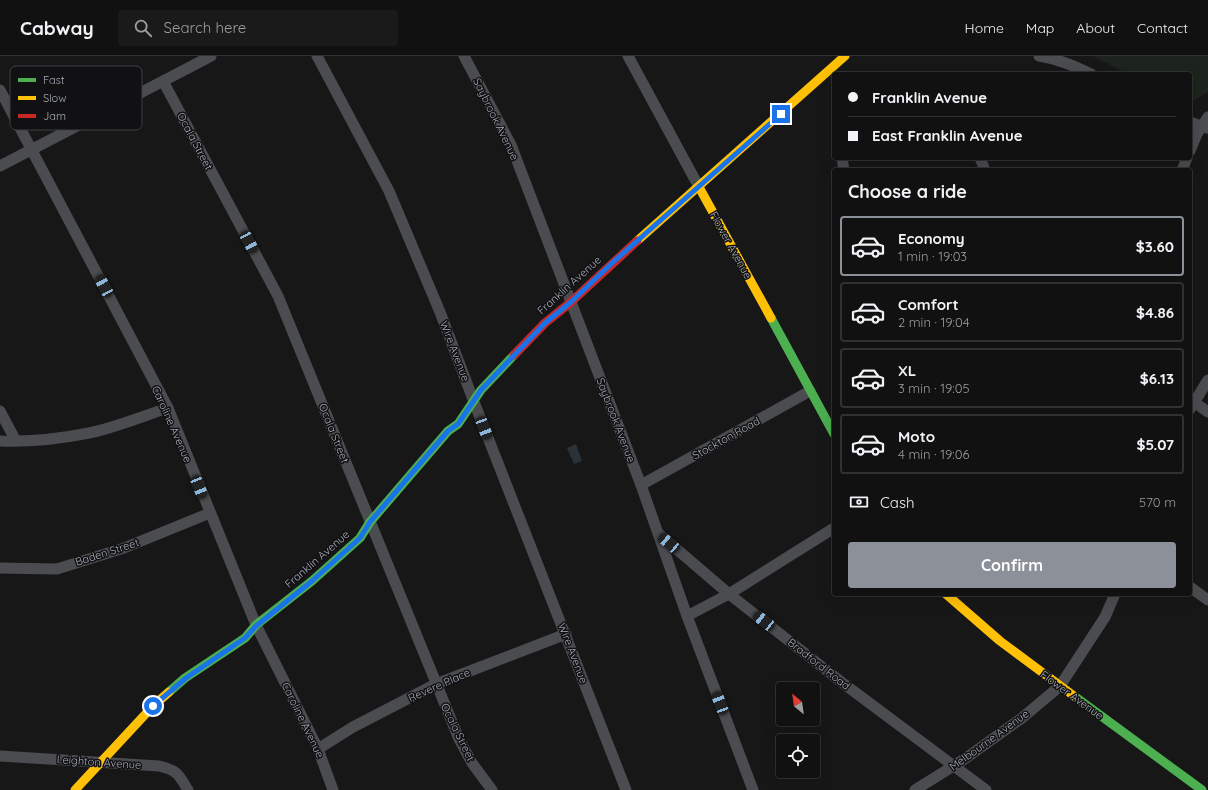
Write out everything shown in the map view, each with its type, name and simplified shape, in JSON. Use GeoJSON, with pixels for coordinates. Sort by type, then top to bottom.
{"type":"FeatureCollection","features":[{"type":"Feature","properties":{"kind":"street"},"geometry":{"type":"LineString","coordinates":[[142,92],[211,56]]}},
{"type":"Feature","properties":{"kind":"street","name":"Wire Avenue"},"geometry":{"type":"LineString","coordinates":[[317,56],[389,191],[440,312],[626,790]]}},
{"type":"Feature","properties":{"kind":"street","name":"Saybrook Avenue"},"geometry":{"type":"LineString","coordinates":[[464,56],[511,145],[641,485],[687,616],[753,790]]}},
{"type":"Feature","properties":{"kind":"street","name":"Flower Avenue"},"geometry":{"type":"LineString","coordinates":[[628,56],[832,430]]}},
{"type":"Feature","properties":{"kind":"street","name":"Franklin Avenue"},"geometry":{"type":"LineString","coordinates":[[75,790],[153,706],[186,678],[224,652],[231,640],[241,631],[256,626],[312,581],[355,543],[370,522],[448,431],[453,418],[467,412],[481,390],[545,323],[571,302],[611,264],[845,56]]}},
{"type":"Feature","properties":{"kind":"street"},"geometry":{"type":"LineString","coordinates":[[1039,56],[1067,63],[1087,72]]}},
{"type":"Feature","properties":{"kind":"street","name":"Ocala Street"},"geometry":{"type":"LineString","coordinates":[[163,81],[278,296],[459,739],[472,763],[492,790]]}},
{"type":"Feature","properties":{"kind":"street","name":"Caroline Avenue"},"geometry":{"type":"LineString","coordinates":[[0,90],[10,108]]}},
{"type":"Feature","properties":{"kind":"street"},"geometry":{"type":"LineString","coordinates":[[1192,122],[1206,124],[1192,148]]}},
{"type":"Feature","properties":{"kind":"street","name":"Caroline Avenue"},"geometry":{"type":"LineString","coordinates":[[22,130],[168,408],[256,626],[318,749],[333,790]]}},
{"type":"Feature","properties":{"kind":"street"},"geometry":{"type":"LineString","coordinates":[[0,166],[69,130]]}},
{"type":"Feature","properties":{"kind":"street"},"geometry":{"type":"LineString","coordinates":[[1192,402],[1208,380]]}},
{"type":"Feature","properties":{"kind":"street","name":"Stockton Road"},"geometry":{"type":"LineString","coordinates":[[641,485],[810,391]]}},
{"type":"Feature","properties":{"kind":"street"},"geometry":{"type":"LineString","coordinates":[[1192,404],[1208,412]]}},
{"type":"Feature","properties":{"kind":"street"},"geometry":{"type":"LineString","coordinates":[[0,441],[53,439],[90,433],[168,408]]}},
{"type":"Feature","properties":{"kind":"street"},"geometry":{"type":"LineString","coordinates":[[0,411],[16,441]]}},
{"type":"Feature","properties":{"kind":"street","name":"Baden Street"},"geometry":{"type":"LineString","coordinates":[[0,568],[57,569],[124,548],[210,513]]}},
{"type":"Feature","properties":{"kind":"street"},"geometry":{"type":"LineString","coordinates":[[687,616],[729,594],[832,529]]}},
{"type":"Feature","properties":{"kind":"street","name":"Bradford Road"},"geometry":{"type":"LineString","coordinates":[[657,533],[729,594],[844,684],[986,790]]}},
{"type":"Feature","properties":{"kind":"street"},"geometry":{"type":"LineString","coordinates":[[1192,588],[1208,600]]}},
{"type":"Feature","properties":{"kind":"street","name":"Flower Avenue"},"geometry":{"type":"LineString","coordinates":[[948,596],[1000,641],[1202,790]]}},
{"type":"Feature","properties":{"kind":"street","name":"Melbourne Avenue"},"geometry":{"type":"LineString","coordinates":[[915,790],[954,766],[1022,718],[1060,686],[1105,617],[1114,596]]}},
{"type":"Feature","properties":{"kind":"street","name":"Revere Place"},"geometry":{"type":"LineString","coordinates":[[318,749],[353,727],[436,684],[566,634]]}},
{"type":"Feature","properties":{"kind":"street","name":"Leighton Avenue"},"geometry":{"type":"LineString","coordinates":[[0,756],[159,766],[173,769],[180,776],[188,790]]}},
{"type":"Feature","properties":{"kind":"shaded area"},"geometry":{"type":"Polygon","coordinates":[[[1093,56],[1208,56],[1208,92],[1192,102],[1192,72],[1124,72],[1093,56]]]}},
{"type":"Feature","properties":{"kind":"shaded area"},"geometry":{"type":"Polygon","coordinates":[[[576,444],[582,461],[574,464],[567,448],[576,444]]]}},
{"type":"Feature","properties":{"kind":"traffic: fast"},"geometry":{"type":"LineString","coordinates":[[771,318],[832,430]]}},
{"type":"Feature","properties":{"kind":"traffic: fast"},"geometry":{"type":"LineString","coordinates":[[169,692],[185,678],[245,638],[256,625],[312,581],[360,538],[370,522],[448,431],[458,424],[481,390],[514,355]]}},
{"type":"Feature","properties":{"kind":"traffic: fast"},"geometry":{"type":"LineString","coordinates":[[1074,696],[1202,790]]}},
{"type":"Feature","properties":{"kind":"traffic: slow"},"geometry":{"type":"LineString","coordinates":[[637,241],[845,56]]}},
{"type":"Feature","properties":{"kind":"traffic: slow"},"geometry":{"type":"LineString","coordinates":[[699,187],[771,318]]}},
{"type":"Feature","properties":{"kind":"traffic: slow"},"geometry":{"type":"LineString","coordinates":[[948,596],[1000,641],[1074,696]]}},
{"type":"Feature","properties":{"kind":"traffic: slow"},"geometry":{"type":"LineString","coordinates":[[75,790],[153,706],[169,692]]}},
{"type":"Feature","properties":{"kind":"traffic: jam"},"geometry":{"type":"LineString","coordinates":[[514,355],[545,323],[571,302],[637,241]]}},
{"type":"Feature","properties":{"kind":"route"},"geometry":{"type":"LineString","coordinates":[[153,706],[186,678],[245,638],[256,626],[312,581],[360,538],[370,522],[388,500],[448,431],[458,424],[481,390],[521,347],[545,323],[571,302],[611,264],[781,114]]}}]}
